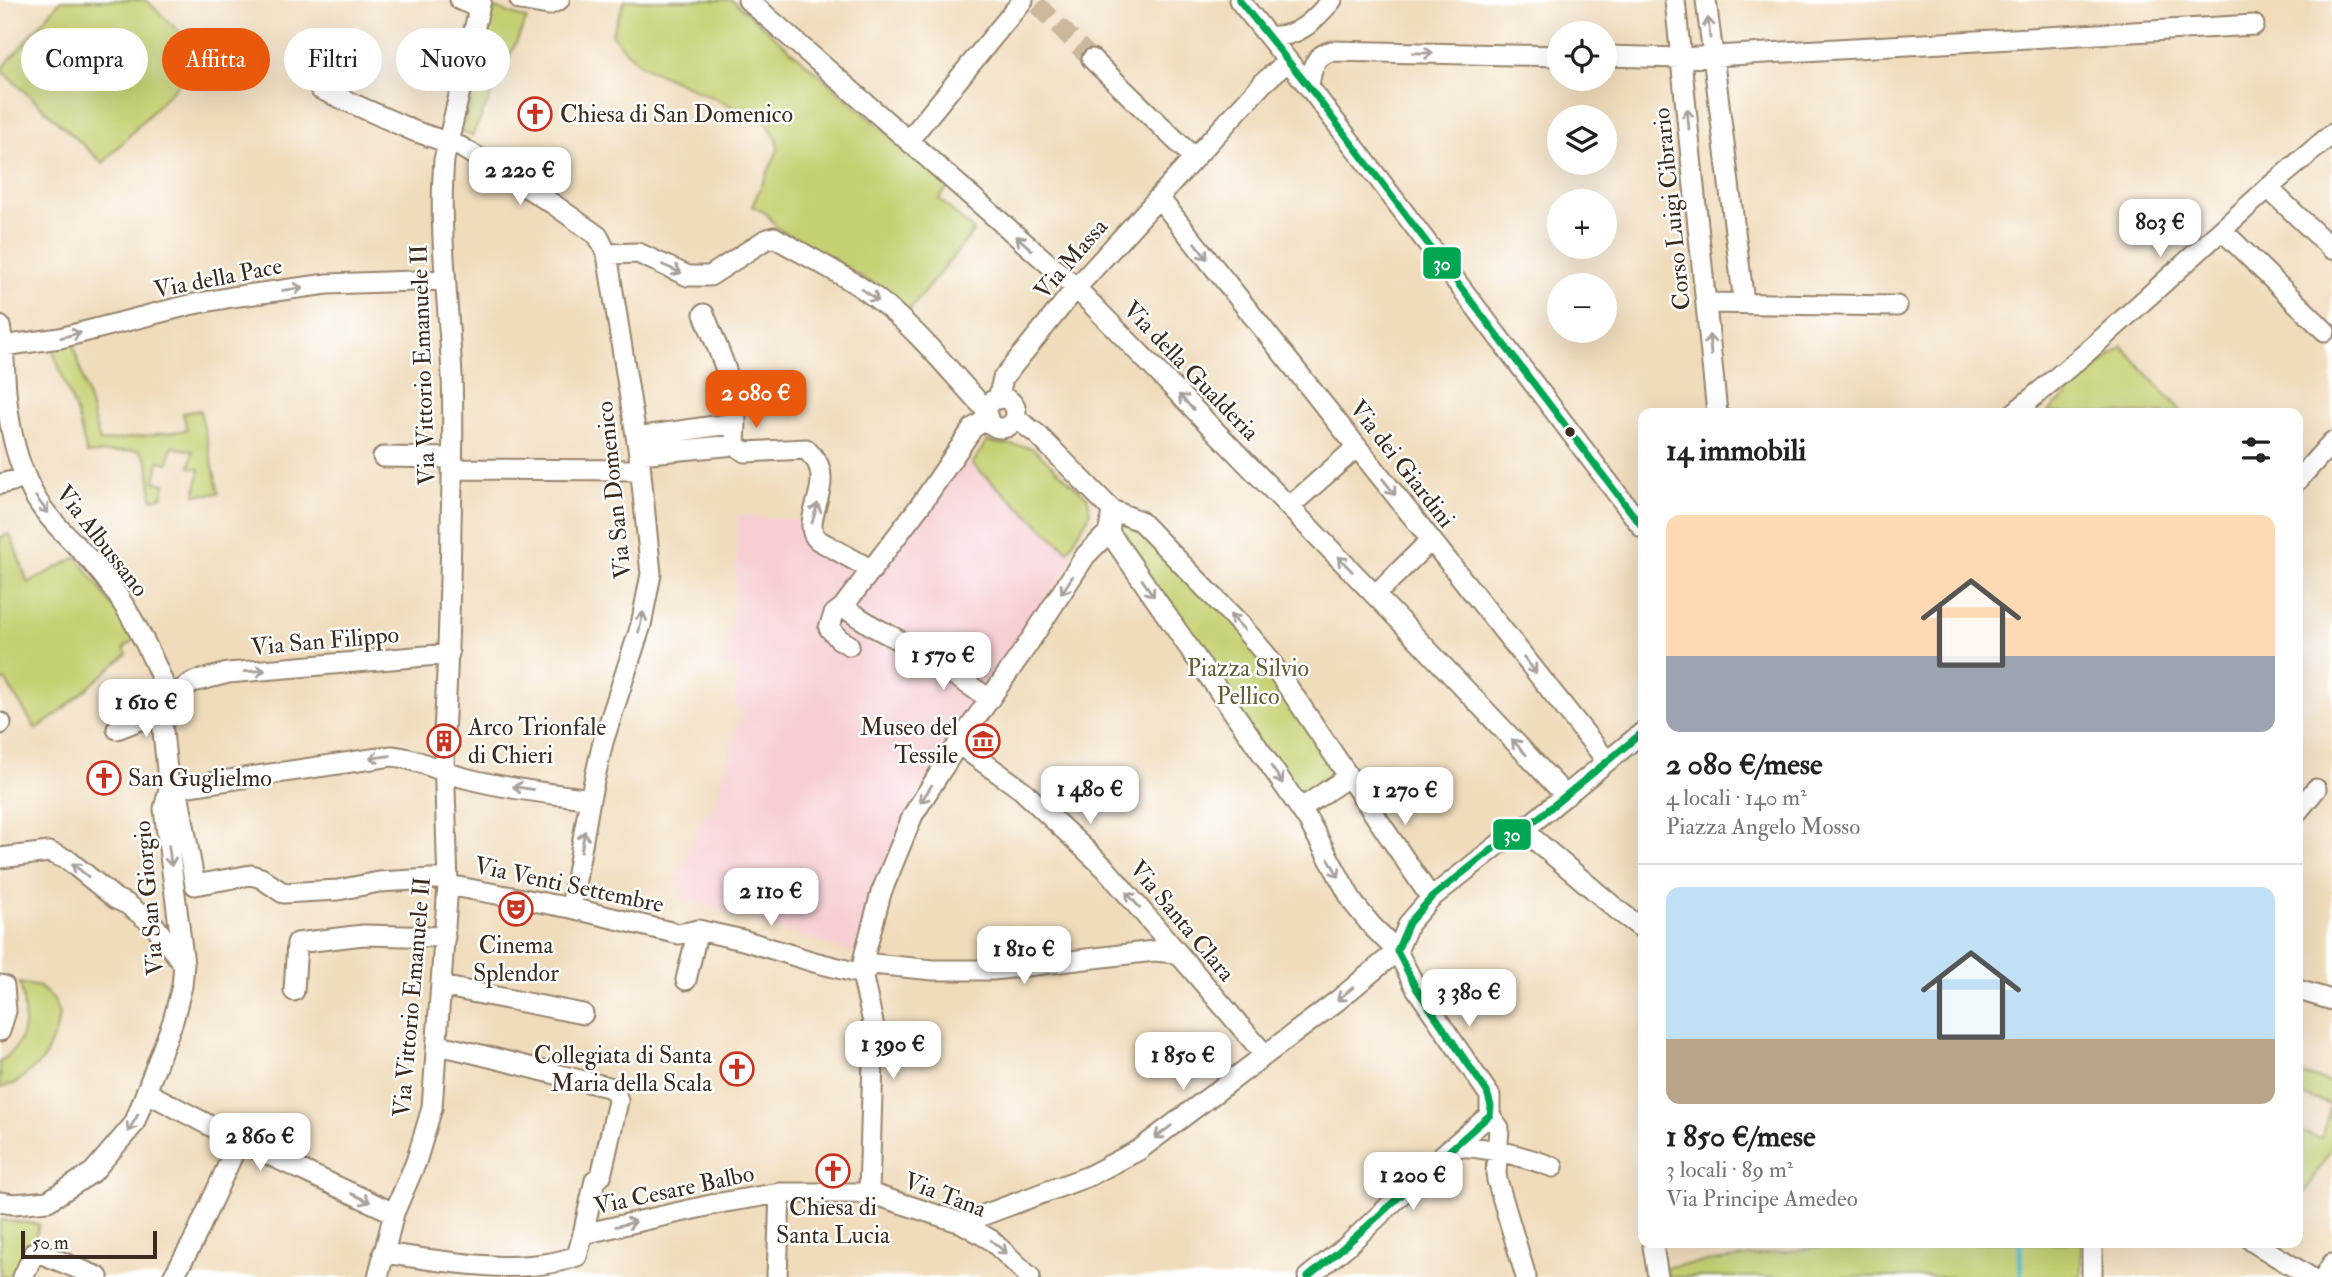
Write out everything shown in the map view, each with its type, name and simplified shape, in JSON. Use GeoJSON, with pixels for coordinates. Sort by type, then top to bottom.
{"type":"FeatureCollection","features":[{"type":"Feature","properties":{"kind":"street"},"geometry":{"type":"LineString","coordinates":[[460,0],[480,4]]}},
{"type":"Feature","properties":{"kind":"street"},"geometry":{"type":"LineString","coordinates":[[520,0],[547,1]]}},
{"type":"Feature","properties":{"kind":"street"},"geometry":{"type":"LineString","coordinates":[[1239,0],[1638,521]]}},
{"type":"Feature","properties":{"kind":"street","name":"Corso Luigi Cibrario"},"geometry":{"type":"LineString","coordinates":[[1675,0],[1716,408]]}},
{"type":"Feature","properties":{"kind":"street"},"geometry":{"type":"LineString","coordinates":[[1706,0],[1744,303]]}},
{"type":"Feature","properties":{"kind":"street","name":"Via della Gualderia"},"geometry":{"type":"LineString","coordinates":[[756,2],[908,141],[1076,288],[1566,796]]}},
{"type":"Feature","properties":{"kind":"street"},"geometry":{"type":"LineString","coordinates":[[908,141],[997,33],[1030,2]]}},
{"type":"Feature","properties":{"kind":"street","name":"Via Vittorio Emanuele II"},"geometry":{"type":"LineString","coordinates":[[444,733],[449,654],[452,377],[444,280],[442,185],[444,160],[480,4]]}},
{"type":"Feature","properties":{"kind":"street"},"geometry":{"type":"LineString","coordinates":[[1269,36],[1300,31],[1326,6]]}},
{"type":"Feature","properties":{"kind":"street"},"geometry":{"type":"LineString","coordinates":[[1326,6],[1316,30],[1318,37],[1331,45],[1355,51]]}},
{"type":"Feature","properties":{"kind":"street"},"geometry":{"type":"LineString","coordinates":[[1617,57],[1712,57],[2254,25]]}},
{"type":"Feature","properties":{"kind":"street"},"geometry":{"type":"LineString","coordinates":[[1308,87],[1313,68],[1322,53],[1355,51],[1547,55]]}},
{"type":"Feature","properties":{"kind":"street"},"geometry":{"type":"LineString","coordinates":[[1092,59],[1194,159]]}},
{"type":"Feature","properties":{"kind":"street","name":"Via Massa"},"geometry":{"type":"LineString","coordinates":[[843,607],[922,503],[973,428],[991,409],[1003,378],[1076,288],[1263,83],[1288,61]]}},
{"type":"Feature","properties":{"kind":"street","name":"Via San Domenico"},"geometry":{"type":"LineString","coordinates":[[324,91],[414,131],[461,147],[553,204],[598,236],[607,254],[639,454],[651,574],[641,625],[603,742],[571,908]]}},
{"type":"Feature","properties":{"kind":"street"},"geometry":{"type":"LineString","coordinates":[[2020,408],[2087,352],[2268,188],[2332,134]]}},
{"type":"Feature","properties":{"kind":"street"},"geometry":{"type":"LineString","coordinates":[[2268,188],[2332,249]]}},
{"type":"Feature","properties":{"kind":"street","name":"Via dei Giardini"},"geometry":{"type":"LineString","coordinates":[[1159,198],[1607,761]]}},
{"type":"Feature","properties":{"kind":"street"},"geometry":{"type":"LineString","coordinates":[[2222,230],[2325,331]]}},
{"type":"Feature","properties":{"kind":"street"},"geometry":{"type":"LineString","coordinates":[[607,254],[638,253],[688,276],[710,276],[765,240],[774,237],[872,295],[991,409],[992,425],[1002,428],[1011,424],[1015,418],[1037,434],[1112,510],[1140,521],[1240,624],[1267,656],[1431,898]]}},
{"type":"Feature","properties":{"kind":"street","name":"Via della Pace"},"geometry":{"type":"LineString","coordinates":[[4,346],[60,338],[189,305],[232,297],[327,284],[444,280]]}},
{"type":"Feature","properties":{"kind":"street"},"geometry":{"type":"LineString","coordinates":[[1706,303],[1897,306]]}},
{"type":"Feature","properties":{"kind":"street"},"geometry":{"type":"LineString","coordinates":[[704,314],[736,404],[740,449]]}},
{"type":"Feature","properties":{"kind":"street","name":"Via Albussano"},"geometry":{"type":"LineString","coordinates":[[0,326],[4,346],[7,403],[16,450],[26,478],[31,491],[56,524],[97,568],[121,599],[162,680],[173,788]]}},
{"type":"Feature","properties":{"kind":"street"},"geometry":{"type":"LineString","coordinates":[[639,454],[736,424]]}},
{"type":"Feature","properties":{"kind":"street"},"geometry":{"type":"LineString","coordinates":[[960,472],[964,442]]}},
{"type":"Feature","properties":{"kind":"street"},"geometry":{"type":"LineString","coordinates":[[2303,475],[2332,442]]}},
{"type":"Feature","properties":{"kind":"street"},"geometry":{"type":"LineString","coordinates":[[1289,507],[1357,447]]}},
{"type":"Feature","properties":{"kind":"street"},"geometry":{"type":"LineString","coordinates":[[383,457],[452,464],[740,449],[806,449],[817,461],[822,477],[810,528],[812,535],[872,570]]}},
{"type":"Feature","properties":{"kind":"street"},"geometry":{"type":"LineString","coordinates":[[0,484],[26,478]]}},
{"type":"Feature","properties":{"kind":"street"},"geometry":{"type":"LineString","coordinates":[[869,1193],[874,1027],[862,974],[864,957],[885,881],[913,815],[990,699],[1012,656],[1086,555],[1109,532],[1112,510]]}},
{"type":"Feature","properties":{"kind":"street"},"geometry":{"type":"LineString","coordinates":[[1109,532],[1300,809],[1354,904],[1397,951],[1423,999],[1488,1092],[1498,1151],[1497,1180],[1526,1277]]}},
{"type":"Feature","properties":{"kind":"street"},"geometry":{"type":"LineString","coordinates":[[1375,595],[1431,540]]}},
{"type":"Feature","properties":{"kind":"street"},"geometry":{"type":"LineString","coordinates":[[849,645],[829,628],[834,614],[843,607],[913,648],[990,699]]}},
{"type":"Feature","properties":{"kind":"street","name":"Via San Filippo"},"geometry":{"type":"LineString","coordinates":[[117,729],[165,705],[193,682],[228,673],[449,654]]}},
{"type":"Feature","properties":{"kind":"street"},"geometry":{"type":"LineString","coordinates":[[962,1223],[1089,1176],[1139,1150],[1397,951],[1409,923],[1431,898],[1508,837],[1566,796],[1638,736]]}},
{"type":"Feature","properties":{"kind":"street","name":"Via Santa Clara"},"geometry":{"type":"LineString","coordinates":[[958,744],[1022,790],[1105,868],[1265,1055]]}},
{"type":"Feature","properties":{"kind":"street"},"geometry":{"type":"LineString","coordinates":[[173,788],[392,756],[445,764],[468,779],[590,799]]}},
{"type":"Feature","properties":{"kind":"street","name":"Via Vittorio Emanuele II"},"geometry":{"type":"LineString","coordinates":[[378,1277],[394,1213],[416,1162],[432,1108],[449,882],[445,764]]}},
{"type":"Feature","properties":{"kind":"street"},"geometry":{"type":"LineString","coordinates":[[1300,809],[1348,777]]}},
{"type":"Feature","properties":{"kind":"street","name":"Via Venti Settembre"},"geometry":{"type":"LineString","coordinates":[[173,788],[195,885],[251,876],[261,878],[283,893],[338,890],[379,882],[449,882],[688,932],[743,940],[862,974]]}},
{"type":"Feature","properties":{"kind":"street","name":"Via San Giorgio"},"geometry":{"type":"LineString","coordinates":[[0,1202],[14,1204],[47,1201],[93,1172],[134,1124],[173,1021],[184,964],[164,810],[173,788]]}},
{"type":"Feature","properties":{"kind":"street"},"geometry":{"type":"LineString","coordinates":[[2303,805],[2316,789]]}},
{"type":"Feature","properties":{"kind":"street"},"geometry":{"type":"LineString","coordinates":[[1522,829],[1638,925]]}},
{"type":"Feature","properties":{"kind":"street"},"geometry":{"type":"LineString","coordinates":[[0,858],[49,852],[68,860],[116,899],[154,925],[184,964]]}},
{"type":"Feature","properties":{"kind":"street"},"geometry":{"type":"LineString","coordinates":[[686,980],[688,932]]}},
{"type":"Feature","properties":{"kind":"street"},"geometry":{"type":"LineString","coordinates":[[295,990],[297,943],[363,936],[445,937]]}},
{"type":"Feature","properties":{"kind":"street"},"geometry":{"type":"LineString","coordinates":[[862,974],[873,964],[933,970],[983,970],[1142,952],[1176,953]]}},
{"type":"Feature","properties":{"kind":"street"},"geometry":{"type":"LineString","coordinates":[[0,985],[4,986],[6,1011],[0,1031]]}},
{"type":"Feature","properties":{"kind":"street"},"geometry":{"type":"LineString","coordinates":[[441,986],[583,1014]]}},
{"type":"Feature","properties":{"kind":"street"},"geometry":{"type":"LineString","coordinates":[[2303,991],[2332,1000]]}},
{"type":"Feature","properties":{"kind":"street"},"geometry":{"type":"LineString","coordinates":[[438,1045],[609,1087],[616,1093],[618,1101],[601,1176],[595,1180],[583,1234]]}},
{"type":"Feature","properties":{"kind":"street"},"geometry":{"type":"LineString","coordinates":[[146,1092],[239,1141],[394,1213]]}},
{"type":"Feature","properties":{"kind":"street"},"geometry":{"type":"LineString","coordinates":[[1308,1277],[1357,1246],[1439,1169],[1453,1146],[1494,1121]]}},
{"type":"Feature","properties":{"kind":"street"},"geometry":{"type":"LineString","coordinates":[[1453,1146],[1475,1146],[1526,1157],[1553,1167],[1540,1154],[1494,1121]]}},
{"type":"Feature","properties":{"kind":"street"},"geometry":{"type":"LineString","coordinates":[[173,1277],[193,1242],[239,1141]]}},
{"type":"Feature","properties":{"kind":"street"},"geometry":{"type":"LineString","coordinates":[[778,1277],[780,1193]]}},
{"type":"Feature","properties":{"kind":"street","name":"Via Cesare Balbo"},"geometry":{"type":"LineString","coordinates":[[577,1256],[583,1234],[720,1203],[780,1193],[869,1193]]}},
{"type":"Feature","properties":{"kind":"street","name":"Via Tana"},"geometry":{"type":"LineString","coordinates":[[869,1193],[962,1223],[991,1240],[1030,1277]]}},
{"type":"Feature","properties":{"kind":"street"},"geometry":{"type":"LineString","coordinates":[[1653,1248],[1658,1277]]}},
{"type":"Feature","properties":{"kind":"street"},"geometry":{"type":"LineString","coordinates":[[2092,1248],[2092,1277]]}},
{"type":"Feature","properties":{"kind":"street"},"geometry":{"type":"LineString","coordinates":[[2263,1248],[2310,1277]]}},
{"type":"Feature","properties":{"kind":"street"},"geometry":{"type":"LineString","coordinates":[[23,1277],[35,1251],[97,1277]]}},
{"type":"Feature","properties":{"kind":"street"},"geometry":{"type":"LineString","coordinates":[[383,1253],[461,1270],[523,1272],[558,1264],[577,1256],[579,1277]]}},
{"type":"Feature","properties":{"kind":"street"},"geometry":{"type":"LineString","coordinates":[[2324,1277],[2332,1264]]}},
{"type":"Feature","properties":{"kind":"shaded area"},"geometry":{"type":"Polygon","coordinates":[[[958,459],[972,464],[1075,556],[921,790],[860,955],[682,898],[677,879],[682,863],[702,814],[709,815],[717,796],[742,711],[734,706],[737,669],[723,667],[735,595],[738,515],[805,521],[802,538],[853,569],[843,607],[958,459]]]}},
{"type":"Feature","properties":{"kind":"green space"},"geometry":{"type":"Polygon","coordinates":[[[61,0],[146,0],[176,28],[162,28],[162,91],[172,91],[103,163],[24,91],[148,91],[148,28],[37,28],[61,0]]]}},
{"type":"Feature","properties":{"kind":"green space"},"geometry":{"type":"Polygon","coordinates":[[[625,0],[732,0],[949,186],[939,199],[974,231],[907,313],[875,285],[776,227],[766,213],[752,206],[778,150],[777,140],[767,122],[642,66],[620,45],[612,33],[625,0]]]}},
{"type":"Feature","properties":{"kind":"green space"},"geometry":{"type":"Polygon","coordinates":[[[494,8],[527,19],[510,55],[510,28],[489,28],[494,8]]]}},
{"type":"Feature","properties":{"kind":"green space"},"geometry":{"type":"Polygon","coordinates":[[[21,47],[21,88],[1,70],[21,47]]]}},
{"type":"Feature","properties":{"kind":"green space"},"geometry":{"type":"Polygon","coordinates":[[[473,91],[493,91],[472,136],[462,132],[473,91]]]}},
{"type":"Feature","properties":{"kind":"green space"},"geometry":{"type":"Polygon","coordinates":[[[73,342],[100,442],[187,430],[183,413],[200,410],[219,493],[195,495],[200,469],[190,467],[193,451],[172,447],[168,463],[159,461],[155,482],[165,484],[162,497],[152,499],[148,462],[139,450],[87,454],[77,415],[51,346],[73,342]]]}},
{"type":"Feature","properties":{"kind":"green space"},"geometry":{"type":"Polygon","coordinates":[[[2122,346],[2178,408],[2053,408],[2122,346]]]}},
{"type":"Feature","properties":{"kind":"green space"},"geometry":{"type":"Polygon","coordinates":[[[987,441],[1034,449],[1088,498],[1090,514],[1068,551],[972,464],[987,441]]]}},
{"type":"Feature","properties":{"kind":"green space","name":"Piazza Silvio Pellico"},"geometry":{"type":"Polygon","coordinates":[[[1112,510],[1140,521],[1240,624],[1348,777],[1300,809],[1109,532],[1112,510]]]}},
{"type":"Feature","properties":{"kind":"green space"},"geometry":{"type":"Polygon","coordinates":[[[10,534],[28,583],[77,557],[136,639],[124,648],[127,654],[54,717],[36,729],[5,680],[0,682],[0,537],[10,534]]]}},
{"type":"Feature","properties":{"kind":"green space"},"geometry":{"type":"Polygon","coordinates":[[[19,983],[40,987],[54,1000],[59,1015],[56,1031],[44,1059],[16,1083],[0,1088],[0,1062],[17,1045],[23,1033],[23,999],[19,983]]]}},
{"type":"Feature","properties":{"kind":"green space"},"geometry":{"type":"Polygon","coordinates":[[[2303,1074],[2332,1083],[2332,1147],[2303,1196],[2303,1133],[2321,1138],[2331,1105],[2303,1096],[2303,1074]]]}},
{"type":"Feature","properties":{"kind":"green space"},"geometry":{"type":"Polygon","coordinates":[[[0,1220],[39,1224],[33,1251],[19,1277],[0,1277],[0,1220]]]}},
{"type":"Feature","properties":{"kind":"green space"},"geometry":{"type":"Polygon","coordinates":[[[1813,1248],[2081,1248],[2081,1277],[1668,1277],[1666,1267],[1813,1248]]]}},
{"type":"Feature","properties":{"kind":"waterway"},"geometry":{"type":"LineString","coordinates":[[2020,1248],[2021,1277]]}},
{"type":"Feature","properties":{"kind":"tunnel"},"geometry":{"type":"LineString","coordinates":[[1037,5],[1092,59]]}},
{"type":"Feature","properties":{"kind":"transit line","name":"30"},"geometry":{"type":"LineString","coordinates":[[1239,0],[1309,87],[1638,521]]}},
{"type":"Feature","properties":{"kind":"transit line","name":"30"},"geometry":{"type":"LineString","coordinates":[[1397,951],[1409,923],[1431,898],[1508,837],[1532,823],[1638,736]]}},
{"type":"Feature","properties":{"kind":"transit line","name":"30"},"geometry":{"type":"LineString","coordinates":[[1308,1277],[1490,1115],[1491,1106],[1487,1092],[1416,988],[1397,951]]}},
{"type":"Feature","properties":{"kind":"place","name":"Chiesa di San Domenico"},"geometry":{"type":"Point","coordinates":[535,114]}},
{"type":"Feature","properties":{"kind":"place","name":"Arco Trionfale di Chieri"},"geometry":{"type":"Point","coordinates":[444,741]}},
{"type":"Feature","properties":{"kind":"place","name":"Museo del Tessile"},"geometry":{"type":"Point","coordinates":[983,741]}},
{"type":"Feature","properties":{"kind":"place","name":"San Guglielmo"},"geometry":{"type":"Point","coordinates":[104,778]}},
{"type":"Feature","properties":{"kind":"place","name":"Cinema Splendor"},"geometry":{"type":"Point","coordinates":[516,909]}},
{"type":"Feature","properties":{"kind":"place","name":"Collegiata di Santa Maria della Scala"},"geometry":{"type":"Point","coordinates":[737,1069]}},
{"type":"Feature","properties":{"kind":"place","name":"Chiesa di Santa Lucia"},"geometry":{"type":"Point","coordinates":[833,1171]}}]}
